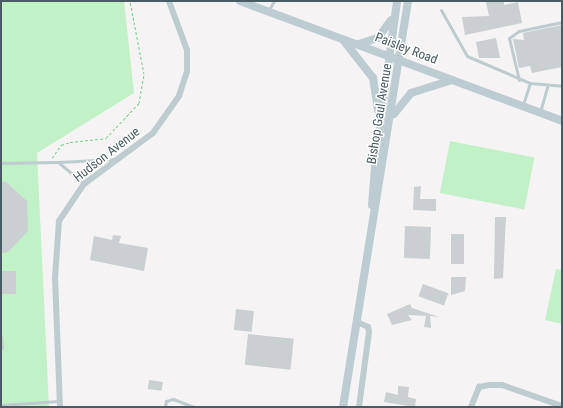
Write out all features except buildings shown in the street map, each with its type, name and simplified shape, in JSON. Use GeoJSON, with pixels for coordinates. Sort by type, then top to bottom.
{"type":"FeatureCollection","features":[{"type":"Feature","properties":{"kind":"main road","name":"Paisley Road"},"geometry":{"type":"LineString","coordinates":[[240,1],[389,55],[562,121]]}},
{"type":"Feature","properties":{"kind":"main road","name":"Bishop Gaul Avenue"},"geometry":{"type":"LineString","coordinates":[[371,230],[379,134],[397,1]]}},
{"type":"Feature","properties":{"kind":"main road","name":"Bishop Gaul Avenue"},"geometry":{"type":"LineString","coordinates":[[343,407],[371,230],[401,60],[408,1]]}},
{"type":"Feature","properties":{"kind":"main road"},"geometry":{"type":"LineString","coordinates":[[358,45],[384,33],[395,13]]}},
{"type":"Feature","properties":{"kind":"main road"},"geometry":{"type":"LineString","coordinates":[[342,39],[373,78],[379,134]]}},
{"type":"Feature","properties":{"kind":"main road"},"geometry":{"type":"LineString","coordinates":[[391,119],[411,92],[453,80]]}},
{"type":"Feature","properties":{"kind":"street","name":"Hudson Avenue"},"geometry":{"type":"LineString","coordinates":[[60,404],[55,278],[59,221],[84,184],[152,133],[179,96],[187,71],[186,50],[169,1]]}},
{"type":"Feature","properties":{"kind":"street"},"geometry":{"type":"LineString","coordinates":[[357,322],[368,327],[369,332],[359,407]]}},
{"type":"Feature","properties":{"kind":"street"},"geometry":{"type":"LineString","coordinates":[[471,407],[479,387],[489,385],[502,385],[562,406]]}},
{"type":"Feature","properties":{"kind":"lane"},"geometry":{"type":"LineString","coordinates":[[268,11],[274,1]]}},
{"type":"Feature","properties":{"kind":"lane"},"geometry":{"type":"LineString","coordinates":[[441,10],[467,56],[519,80],[547,87],[562,86]]}},
{"type":"Feature","properties":{"kind":"lane"},"geometry":{"type":"LineString","coordinates":[[519,80],[509,38],[519,31],[562,22]]}},
{"type":"Feature","properties":{"kind":"lane"},"geometry":{"type":"LineString","coordinates":[[523,107],[530,82]]}},
{"type":"Feature","properties":{"kind":"lane"},"geometry":{"type":"LineString","coordinates":[[540,113],[547,87]]}},
{"type":"Feature","properties":{"kind":"lane"},"geometry":{"type":"LineString","coordinates":[[1,163],[116,159]]}},
{"type":"Feature","properties":{"kind":"lane"},"geometry":{"type":"LineString","coordinates":[[58,162],[84,184]]}},
{"type":"Feature","properties":{"kind":"lane"},"geometry":{"type":"LineString","coordinates":[[1,338],[2,348]]}},
{"type":"Feature","properties":{"kind":"lane"},"geometry":{"type":"LineString","coordinates":[[165,407],[166,401],[173,399],[194,407]]}},
{"type":"Feature","properties":{"kind":"lane"},"geometry":{"type":"LineString","coordinates":[[1,405],[60,404]]}},
{"type":"Feature","properties":{"kind":"path"},"geometry":{"type":"LineString","coordinates":[[50,162],[61,145],[106,138],[139,103],[144,74],[130,1]]}},
{"type":"Feature","properties":{"kind":"green space"},"geometry":{"type":"Polygon","coordinates":[[[1,1],[124,1],[134,93],[37,153],[49,407],[1,407],[1,1]]]}},
{"type":"Feature","properties":{"kind":"green space"},"geometry":{"type":"Polygon","coordinates":[[[450,141],[534,157],[524,209],[440,193],[450,141]]]}},
{"type":"Feature","properties":{"kind":"green space"},"geometry":{"type":"Polygon","coordinates":[[[556,269],[562,270],[562,324],[545,320],[556,269]]]}}]}
